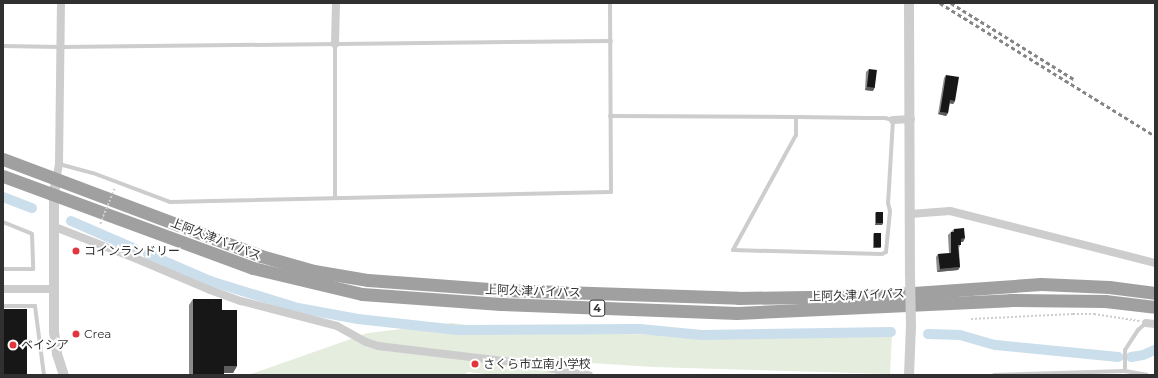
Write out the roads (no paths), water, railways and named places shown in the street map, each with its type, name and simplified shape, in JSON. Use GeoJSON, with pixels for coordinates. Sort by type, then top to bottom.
{"type":"FeatureCollection","features":[{"type":"Feature","properties":{"kind":"highway","name":"上阿久津バイパス"},"geometry":{"type":"LineString","coordinates":[[3,160],[261,256],[314,271],[368,280],[503,290],[739,298],[870,296],[1041,284],[1109,287],[1155,293]]}},
{"type":"Feature","properties":{"kind":"highway","name":"上阿久津バイパス"},"geometry":{"type":"LineString","coordinates":[[3,176],[253,268],[362,294],[501,304],[737,313],[1010,300],[1082,299],[1155,307]]}},
{"type":"Feature","properties":{"kind":"street"},"geometry":{"type":"LineString","coordinates":[[61,3],[59,164],[54,194],[54,332],[57,354],[64,375]]}},
{"type":"Feature","properties":{"kind":"street"},"geometry":{"type":"LineString","coordinates":[[335,44],[336,3]]}},
{"type":"Feature","properties":{"kind":"street"},"geometry":{"type":"LineString","coordinates":[[909,3],[911,119],[909,375]]}},
{"type":"Feature","properties":{"kind":"street"},"geometry":{"type":"LineString","coordinates":[[893,120],[911,119]]}},
{"type":"Feature","properties":{"kind":"street"},"geometry":{"type":"LineString","coordinates":[[910,214],[950,211],[1155,263]]}},
{"type":"Feature","properties":{"kind":"street"},"geometry":{"type":"LineString","coordinates":[[55,228],[137,259],[210,290],[241,301],[337,326],[366,342],[378,346],[538,365],[573,374],[589,375]]}},
{"type":"Feature","properties":{"kind":"street"},"geometry":{"type":"LineString","coordinates":[[3,289],[54,289]]}},
{"type":"Feature","properties":{"kind":"street"},"geometry":{"type":"LineString","coordinates":[[1146,323],[1155,324]]}},
{"type":"Feature","properties":{"kind":"lane"},"geometry":{"type":"LineString","coordinates":[[59,164],[93,173],[170,202],[611,192],[610,3]]}},
{"type":"Feature","properties":{"kind":"lane"},"geometry":{"type":"LineString","coordinates":[[3,46],[61,47],[610,41]]}},
{"type":"Feature","properties":{"kind":"lane"},"geometry":{"type":"LineString","coordinates":[[335,44],[335,198]]}},
{"type":"Feature","properties":{"kind":"lane"},"geometry":{"type":"LineString","coordinates":[[610,116],[796,117],[885,118],[893,120],[888,203],[890,211],[886,252],[882,254],[733,250],[796,135],[796,117]]}},
{"type":"Feature","properties":{"kind":"lane"},"geometry":{"type":"LineString","coordinates":[[3,222],[32,234],[32,269],[3,269]]}},
{"type":"Feature","properties":{"kind":"lane"},"geometry":{"type":"LineString","coordinates":[[3,306],[35,306],[44,375]]}},
{"type":"Feature","properties":{"kind":"lane"},"geometry":{"type":"LineString","coordinates":[[1125,372],[1125,350],[1138,330],[1146,323]]}},
{"type":"Feature","properties":{"kind":"lane"},"geometry":{"type":"LineString","coordinates":[[994,375],[1125,372],[1147,375]]}},
{"type":"Feature","properties":{"kind":"waterway"},"geometry":{"type":"LineString","coordinates":[[3,197],[32,208]]}},
{"type":"Feature","properties":{"kind":"waterway"},"geometry":{"type":"LineString","coordinates":[[71,221],[133,248]]}},
{"type":"Feature","properties":{"kind":"waterway"},"geometry":{"type":"LineString","coordinates":[[148,254],[210,281],[298,308],[358,319],[457,330],[640,329],[702,335],[891,332]]}},
{"type":"Feature","properties":{"kind":"waterway"},"geometry":{"type":"LineString","coordinates":[[928,334],[960,335],[996,345],[1118,357]]}},
{"type":"Feature","properties":{"kind":"waterway"},"geometry":{"type":"LineString","coordinates":[[1131,357],[1143,355],[1155,350]]}},
{"type":"Feature","properties":{"kind":"railway"},"geometry":{"type":"LineString","coordinates":[[940,3],[1155,136]]}},
{"type":"Feature","properties":{"kind":"railway"},"geometry":{"type":"LineString","coordinates":[[951,3],[1075,80]]}},
{"type":"Feature","properties":{"kind":"place","name":"コインランドリー"},"geometry":{"type":"Point","coordinates":[76,251]}},
{"type":"Feature","properties":{"kind":"place","name":"Crea"},"geometry":{"type":"Point","coordinates":[76,334]}},
{"type":"Feature","properties":{"kind":"place","name":"ベイシア"},"geometry":{"type":"Point","coordinates":[13,345]}},
{"type":"Feature","properties":{"kind":"place","name":"さくら市立南小学校"},"geometry":{"type":"Point","coordinates":[475,364]}}]}
